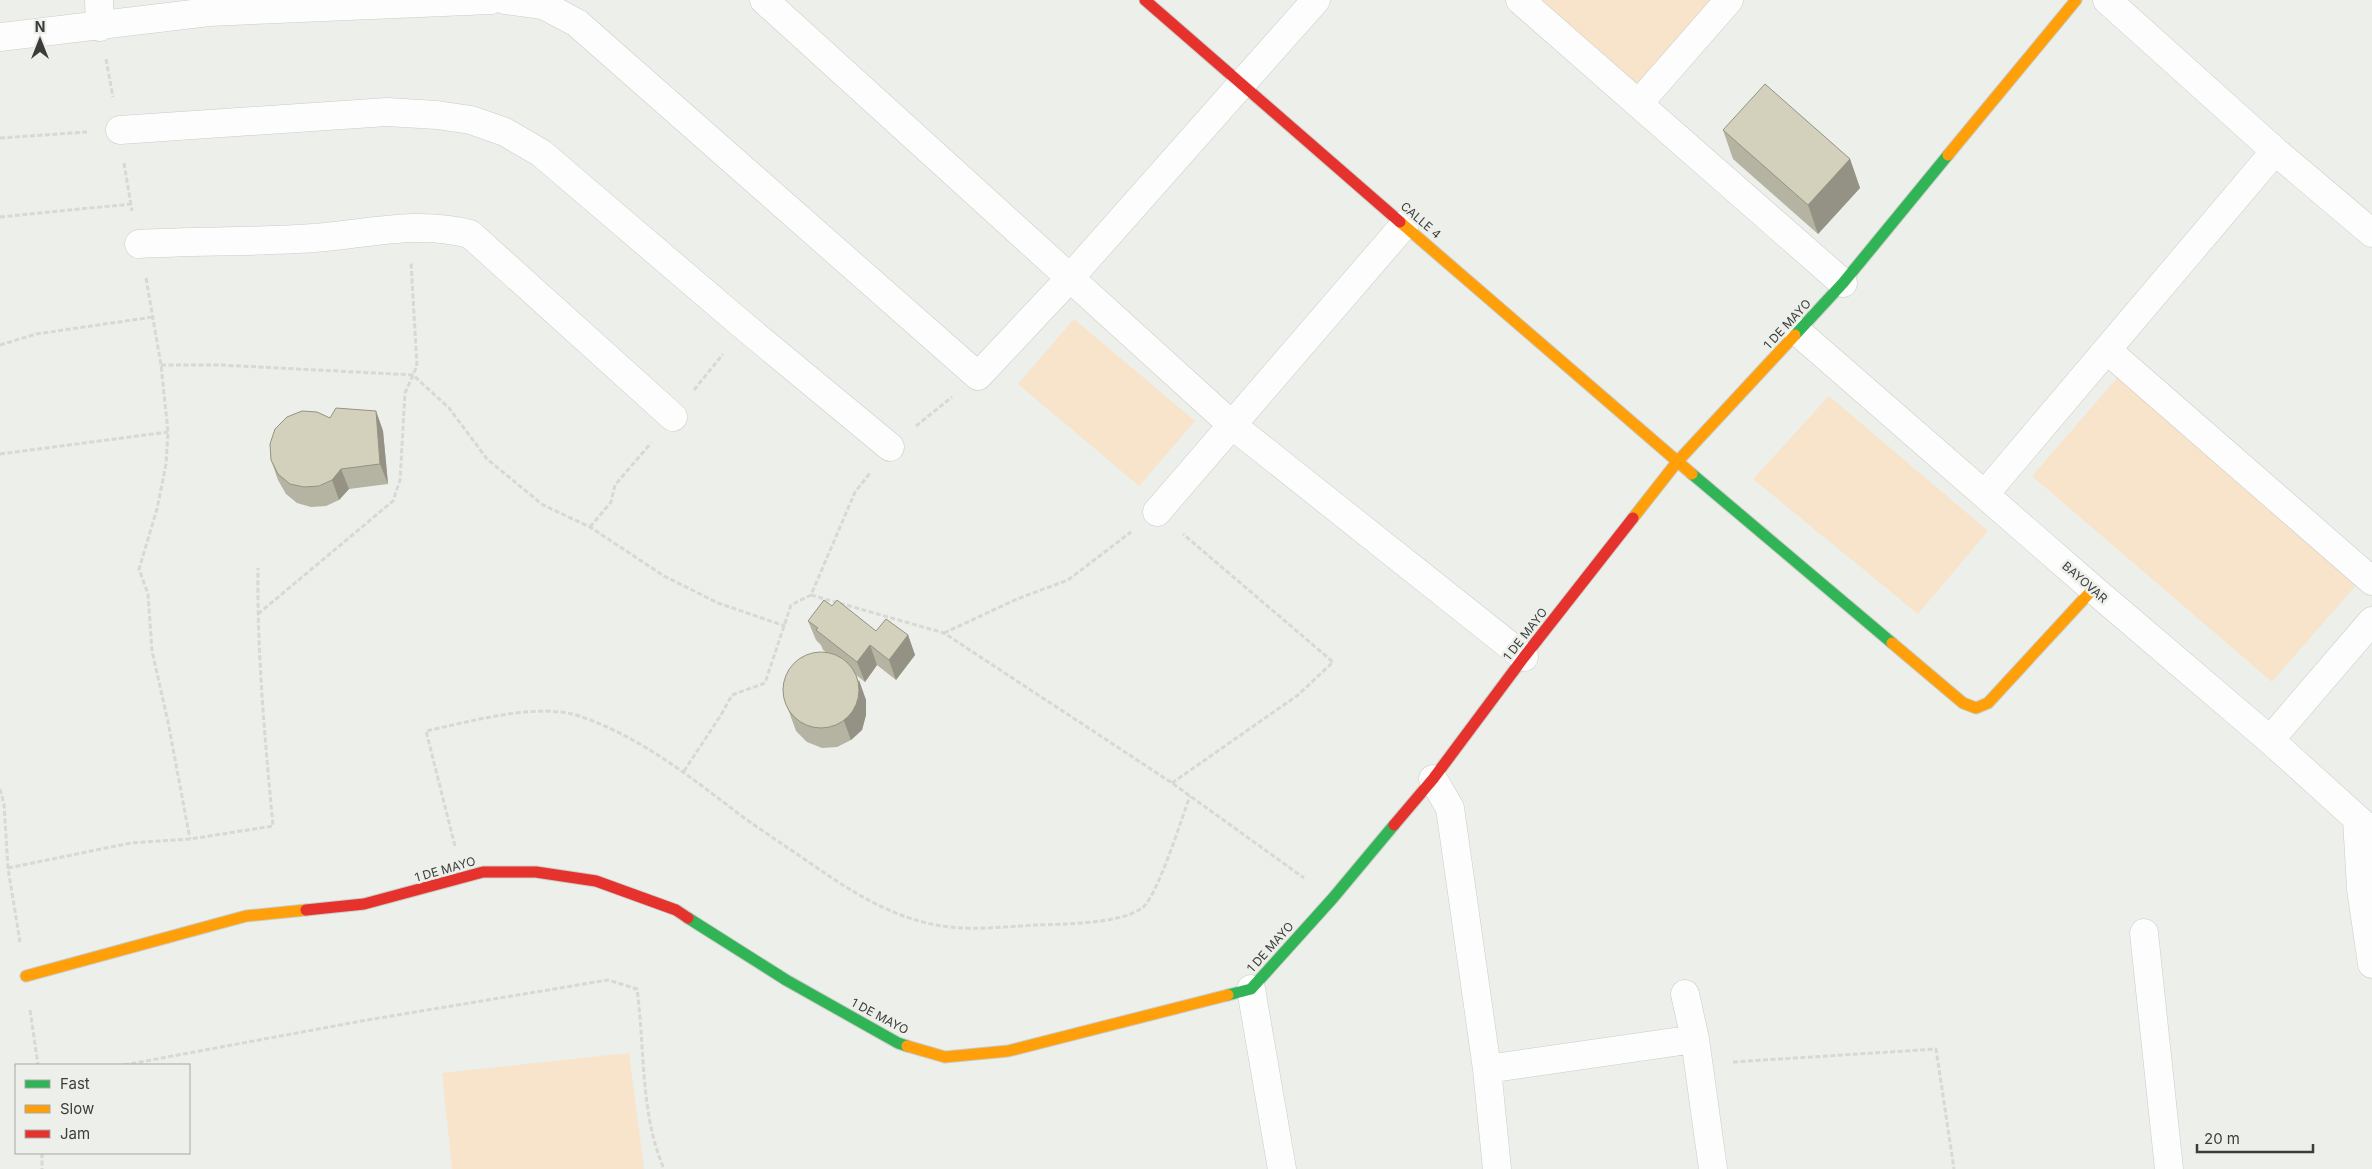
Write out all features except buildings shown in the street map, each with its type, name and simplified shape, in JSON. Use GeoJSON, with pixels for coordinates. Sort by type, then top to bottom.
{"type":"FeatureCollection","features":[{"type":"Feature","properties":{"kind":"street"},"geometry":{"type":"LineString","coordinates":[[98,0],[100,27]]}},
{"type":"Feature","properties":{"kind":"street"},"geometry":{"type":"LineString","coordinates":[[0,37],[100,27],[209,12],[491,0]]}},
{"type":"Feature","properties":{"kind":"street"},"geometry":{"type":"LineString","coordinates":[[505,0],[543,5],[577,23],[978,376],[1069,279],[1316,0]]}},
{"type":"Feature","properties":{"kind":"street"},"geometry":{"type":"LineString","coordinates":[[764,0],[1232,425],[1524,657]]}},
{"type":"Feature","properties":{"kind":"street","name":"CALLE 4"},"geometry":{"type":"LineString","coordinates":[[1146,0],[1677,462],[1963,703],[1976,708],[1988,703],[2093,589]]}},
{"type":"Feature","properties":{"kind":"street"},"geometry":{"type":"LineString","coordinates":[[1520,0],[1843,283]]}},
{"type":"Feature","properties":{"kind":"street"},"geometry":{"type":"LineString","coordinates":[[1639,103],[1729,0]]}},
{"type":"Feature","properties":{"kind":"street","name":"1 DE MAYO"},"geometry":{"type":"LineString","coordinates":[[26,976],[246,916],[364,904],[483,872],[536,872],[596,881],[676,910],[786,980],[898,1043],[945,1057],[1008,1051],[1251,988],[1333,898],[1432,779],[1524,657],[1677,462],[1843,283],[2076,0]]}},
{"type":"Feature","properties":{"kind":"street"},"geometry":{"type":"LineString","coordinates":[[2107,0],[2275,151],[2372,232]]}},
{"type":"Feature","properties":{"kind":"street"},"geometry":{"type":"LineString","coordinates":[[120,130],[387,112],[437,115],[471,120],[505,132],[541,153],[737,321],[890,447]]}},
{"type":"Feature","properties":{"kind":"street"},"geometry":{"type":"LineString","coordinates":[[1985,494],[2275,151]]}},
{"type":"Feature","properties":{"kind":"street"},"geometry":{"type":"LineString","coordinates":[[1157,512],[1405,224]]}},
{"type":"Feature","properties":{"kind":"street"},"geometry":{"type":"LineString","coordinates":[[139,244],[314,238],[409,228],[448,228],[470,234],[673,417]]}},
{"type":"Feature","properties":{"kind":"street","name":"BAYOVAR"},"geometry":{"type":"LineString","coordinates":[[1798,332],[2093,589],[2270,740],[2364,826]]}},
{"type":"Feature","properties":{"kind":"street"},"geometry":{"type":"LineString","coordinates":[[2107,350],[2372,580]]}},
{"type":"Feature","properties":{"kind":"street"},"geometry":{"type":"LineString","coordinates":[[2270,740],[2372,621]]}},
{"type":"Feature","properties":{"kind":"street"},"geometry":{"type":"LineString","coordinates":[[1432,779],[1450,808],[1487,1069],[1497,1169]]}},
{"type":"Feature","properties":{"kind":"street"},"geometry":{"type":"LineString","coordinates":[[2364,826],[2361,889],[2372,964]]}},
{"type":"Feature","properties":{"kind":"street"},"geometry":{"type":"LineString","coordinates":[[2144,933],[2169,1169]]}},
{"type":"Feature","properties":{"kind":"street"},"geometry":{"type":"LineString","coordinates":[[1251,988],[1282,1169]]}},
{"type":"Feature","properties":{"kind":"street"},"geometry":{"type":"LineString","coordinates":[[1685,994],[1696,1052],[1713,1169]]}},
{"type":"Feature","properties":{"kind":"street"},"geometry":{"type":"LineString","coordinates":[[1487,1069],[1696,1052]]}},
{"type":"Feature","properties":{"kind":"path"},"geometry":{"type":"LineString","coordinates":[[0,138],[120,130]]}},
{"type":"Feature","properties":{"kind":"path"},"geometry":{"type":"LineString","coordinates":[[0,217],[130,204]]}},
{"type":"Feature","properties":{"kind":"path"},"geometry":{"type":"LineString","coordinates":[[257,614],[393,501],[400,480],[405,393],[417,366],[409,228]]}},
{"type":"Feature","properties":{"kind":"path"},"geometry":{"type":"LineString","coordinates":[[139,244],[161,365],[168,432],[166,464],[157,509],[139,569],[148,594],[152,651],[168,722],[190,839]]}},
{"type":"Feature","properties":{"kind":"path"},"geometry":{"type":"LineString","coordinates":[[0,345],[36,334],[153,317]]}},
{"type":"Feature","properties":{"kind":"path"},"geometry":{"type":"LineString","coordinates":[[161,365],[221,365],[413,375],[449,408],[487,460],[543,505],[590,527],[664,576],[718,603],[785,626]]}},
{"type":"Feature","properties":{"kind":"path"},"geometry":{"type":"LineString","coordinates":[[684,771],[732,695],[765,683],[791,605],[811,595],[855,492],[890,447],[978,376]]}},
{"type":"Feature","properties":{"kind":"path"},"geometry":{"type":"LineString","coordinates":[[0,454],[168,432]]}},
{"type":"Feature","properties":{"kind":"path"},"geometry":{"type":"LineString","coordinates":[[944,633],[1016,599],[1068,580],[1157,512],[1333,662],[1298,695],[1172,783]]}},
{"type":"Feature","properties":{"kind":"path"},"geometry":{"type":"LineString","coordinates":[[8,868],[130,843],[190,839],[273,826],[261,704],[257,614],[258,568]]}},
{"type":"Feature","properties":{"kind":"path"},"geometry":{"type":"LineString","coordinates":[[811,595],[944,633],[1172,783],[1333,898]]}},
{"type":"Feature","properties":{"kind":"path"},"geometry":{"type":"LineString","coordinates":[[464,878],[426,732],[508,714],[552,712],[581,716],[644,746],[684,771],[748,820],[858,896],[927,923],[959,928],[1066,924],[1125,917],[1144,907],[1162,874],[1190,796]]}},
{"type":"Feature","properties":{"kind":"path"},"geometry":{"type":"LineString","coordinates":[[0,789],[4,804],[8,868],[26,976],[38,1064]]}},
{"type":"Feature","properties":{"kind":"path"},"geometry":{"type":"LineString","coordinates":[[129,1064],[367,1020],[608,980],[638,989],[650,1125],[656,1152],[664,1169]]}},
{"type":"Feature","properties":{"kind":"path"},"geometry":{"type":"LineString","coordinates":[[1696,1052],[1936,1049],[1954,1169]]}},
{"type":"Feature","properties":{"kind":"path"},"geometry":{"type":"LineString","coordinates":[[42,1154],[42,1169]]}},
{"type":"Feature","properties":{"kind":"shaded area"},"geometry":{"type":"Polygon","coordinates":[[[1541,0],[1710,0],[1638,85],[1541,0]]]}},
{"type":"Feature","properties":{"kind":"shaded area"},"geometry":{"type":"Polygon","coordinates":[[[1074,319],[1195,421],[1139,486],[1018,384],[1074,319]]]}},
{"type":"Feature","properties":{"kind":"shaded area"},"geometry":{"type":"Polygon","coordinates":[[[2118,377],[2357,584],[2272,682],[2032,476],[2118,377]]]}},
{"type":"Feature","properties":{"kind":"shaded area"},"geometry":{"type":"Polygon","coordinates":[[[1829,396],[1988,531],[1918,614],[1753,479],[1829,396]]]}},
{"type":"Feature","properties":{"kind":"shaded area"},"geometry":{"type":"Polygon","coordinates":[[[629,1053],[644,1169],[452,1169],[442,1073],[629,1053]]]}},
{"type":"Feature","properties":{"kind":"traffic: fast"},"geometry":{"type":"LineString","coordinates":[[1795,335],[1843,283],[1948,155]]}},
{"type":"Feature","properties":{"kind":"traffic: fast"},"geometry":{"type":"LineString","coordinates":[[1692,474],[1892,643]]}},
{"type":"Feature","properties":{"kind":"traffic: fast"},"geometry":{"type":"LineString","coordinates":[[1228,995],[1251,989],[1333,898],[1394,825]]}},
{"type":"Feature","properties":{"kind":"traffic: fast"},"geometry":{"type":"LineString","coordinates":[[688,918],[786,980],[898,1043],[907,1046]]}},
{"type":"Feature","properties":{"kind":"traffic: slow"},"geometry":{"type":"LineString","coordinates":[[1948,155],[2076,0]]}},
{"type":"Feature","properties":{"kind":"traffic: slow"},"geometry":{"type":"LineString","coordinates":[[1400,222],[1692,474]]}},
{"type":"Feature","properties":{"kind":"traffic: slow"},"geometry":{"type":"LineString","coordinates":[[1633,518],[1677,462],[1795,335]]}},
{"type":"Feature","properties":{"kind":"traffic: slow"},"geometry":{"type":"LineString","coordinates":[[1892,643],[1963,703],[1976,708],[1988,703],[2093,589]]}},
{"type":"Feature","properties":{"kind":"traffic: slow"},"geometry":{"type":"LineString","coordinates":[[26,976],[246,916],[306,910]]}},
{"type":"Feature","properties":{"kind":"traffic: slow"},"geometry":{"type":"LineString","coordinates":[[907,1046],[945,1057],[1008,1051],[1228,995]]}},
{"type":"Feature","properties":{"kind":"traffic: jam"},"geometry":{"type":"LineString","coordinates":[[1145,0],[1400,222]]}},
{"type":"Feature","properties":{"kind":"traffic: jam"},"geometry":{"type":"LineString","coordinates":[[1394,825],[1433,779],[1524,657],[1633,518]]}},
{"type":"Feature","properties":{"kind":"traffic: jam"},"geometry":{"type":"LineString","coordinates":[[306,910],[364,904],[483,872],[536,872],[596,881],[676,910],[688,918]]}}]}
